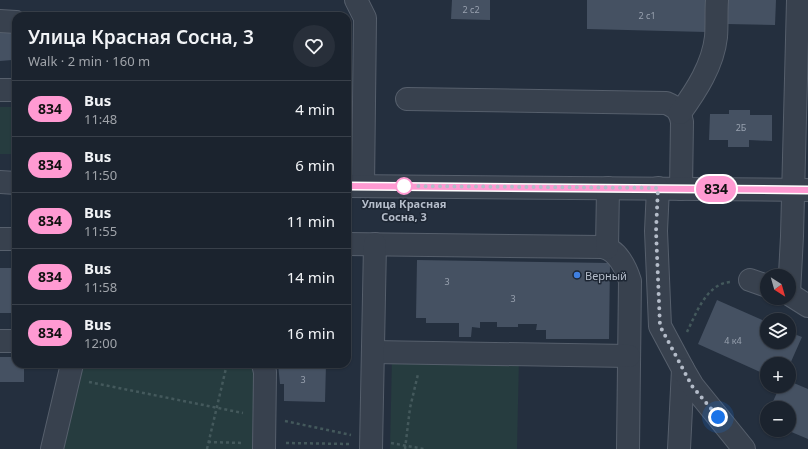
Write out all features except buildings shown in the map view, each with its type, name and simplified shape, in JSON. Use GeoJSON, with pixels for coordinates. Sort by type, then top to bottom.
{"type":"FeatureCollection","features":[{"type":"Feature","properties":{"kind":"street"},"geometry":{"type":"LineString","coordinates":[[356,0],[365,18],[355,186],[801,190]]}},
{"type":"Feature","properties":{"kind":"street"},"geometry":{"type":"LineString","coordinates":[[680,113],[698,86],[712,54],[716,39],[716,0]]}},
{"type":"Feature","properties":{"kind":"street"},"geometry":{"type":"LineString","coordinates":[[792,269],[801,190],[798,0]]}},
{"type":"Feature","properties":{"kind":"street"},"geometry":{"type":"LineString","coordinates":[[0,21],[12,22]]}},
{"type":"Feature","properties":{"kind":"street"},"geometry":{"type":"LineString","coordinates":[[0,90],[12,90]]}},
{"type":"Feature","properties":{"kind":"street"},"geometry":{"type":"LineString","coordinates":[[408,99],[666,103],[674,106],[680,113],[682,122],[681,189]]}},
{"type":"Feature","properties":{"kind":"street"},"geometry":{"type":"LineString","coordinates":[[0,182],[12,183]]}},
{"type":"Feature","properties":{"kind":"street"},"geometry":{"type":"LineString","coordinates":[[607,248],[608,188]]}},
{"type":"Feature","properties":{"kind":"street"},"geometry":{"type":"LineString","coordinates":[[658,188],[656,231],[660,326],[692,386],[744,449]]}},
{"type":"Feature","properties":{"kind":"street"},"geometry":{"type":"LineString","coordinates":[[0,239],[12,239]]}},
{"type":"Feature","properties":{"kind":"street"},"geometry":{"type":"LineString","coordinates":[[351,244],[607,248],[618,257],[630,281],[628,449]]}},
{"type":"Feature","properties":{"kind":"street"},"geometry":{"type":"LineString","coordinates":[[371,444],[375,244]]}},
{"type":"Feature","properties":{"kind":"street"},"geometry":{"type":"LineString","coordinates":[[796,298],[808,306]]}},
{"type":"Feature","properties":{"kind":"street"},"geometry":{"type":"LineString","coordinates":[[0,341],[12,341]]}},
{"type":"Feature","properties":{"kind":"street"},"geometry":{"type":"LineString","coordinates":[[373,352],[629,356]]}},
{"type":"Feature","properties":{"kind":"street"},"geometry":{"type":"LineString","coordinates":[[679,362],[679,449]]}},
{"type":"Feature","properties":{"kind":"street"},"geometry":{"type":"LineString","coordinates":[[264,368],[264,446]]}},
{"type":"Feature","properties":{"kind":"street"},"geometry":{"type":"LineString","coordinates":[[52,449],[70,371]]}},
{"type":"Feature","properties":{"kind":"path"},"geometry":{"type":"LineString","coordinates":[[679,362],[703,301],[712,289],[726,282],[759,283]]}},
{"type":"Feature","properties":{"kind":"path"},"geometry":{"type":"LineString","coordinates":[[207,449],[226,368]]}},
{"type":"Feature","properties":{"kind":"path"},"geometry":{"type":"LineString","coordinates":[[70,371],[216,408],[264,417],[371,444]]}},
{"type":"Feature","properties":{"kind":"path"},"geometry":{"type":"LineString","coordinates":[[405,449],[410,408],[416,379]]}},
{"type":"Feature","properties":{"kind":"path"},"geometry":{"type":"LineString","coordinates":[[208,442],[264,446],[371,444],[405,445],[424,449]]}},
{"type":"Feature","properties":{"kind":"green space"},"geometry":{"type":"Polygon","coordinates":[[[0,107],[12,107],[12,154],[0,154],[0,107]]]}},
{"type":"Feature","properties":{"kind":"green space"},"geometry":{"type":"Polygon","coordinates":[[[392,356],[519,358],[517,449],[390,449],[392,356]]]}},
{"type":"Feature","properties":{"kind":"green space"},"geometry":{"type":"Polygon","coordinates":[[[81,368],[254,368],[252,449],[64,449],[81,368]]]}},
{"type":"Feature","properties":{"kind":"bus line","name":"834"},"geometry":{"type":"LineString","coordinates":[[351,186],[808,190]]}},
{"type":"Feature","properties":{"kind":"place","name":"Улица Красная Сосна, 3"},"geometry":{"type":"Point","coordinates":[404,186]}},
{"type":"Feature","properties":{"kind":"place","name":"Верный"},"geometry":{"type":"Point","coordinates":[577,275]}},
{"type":"Feature","properties":{"kind":"route"},"geometry":{"type":"LineString","coordinates":[[404,186],[658,188],[656,231],[660,326],[692,386],[718,417]]}}]}
